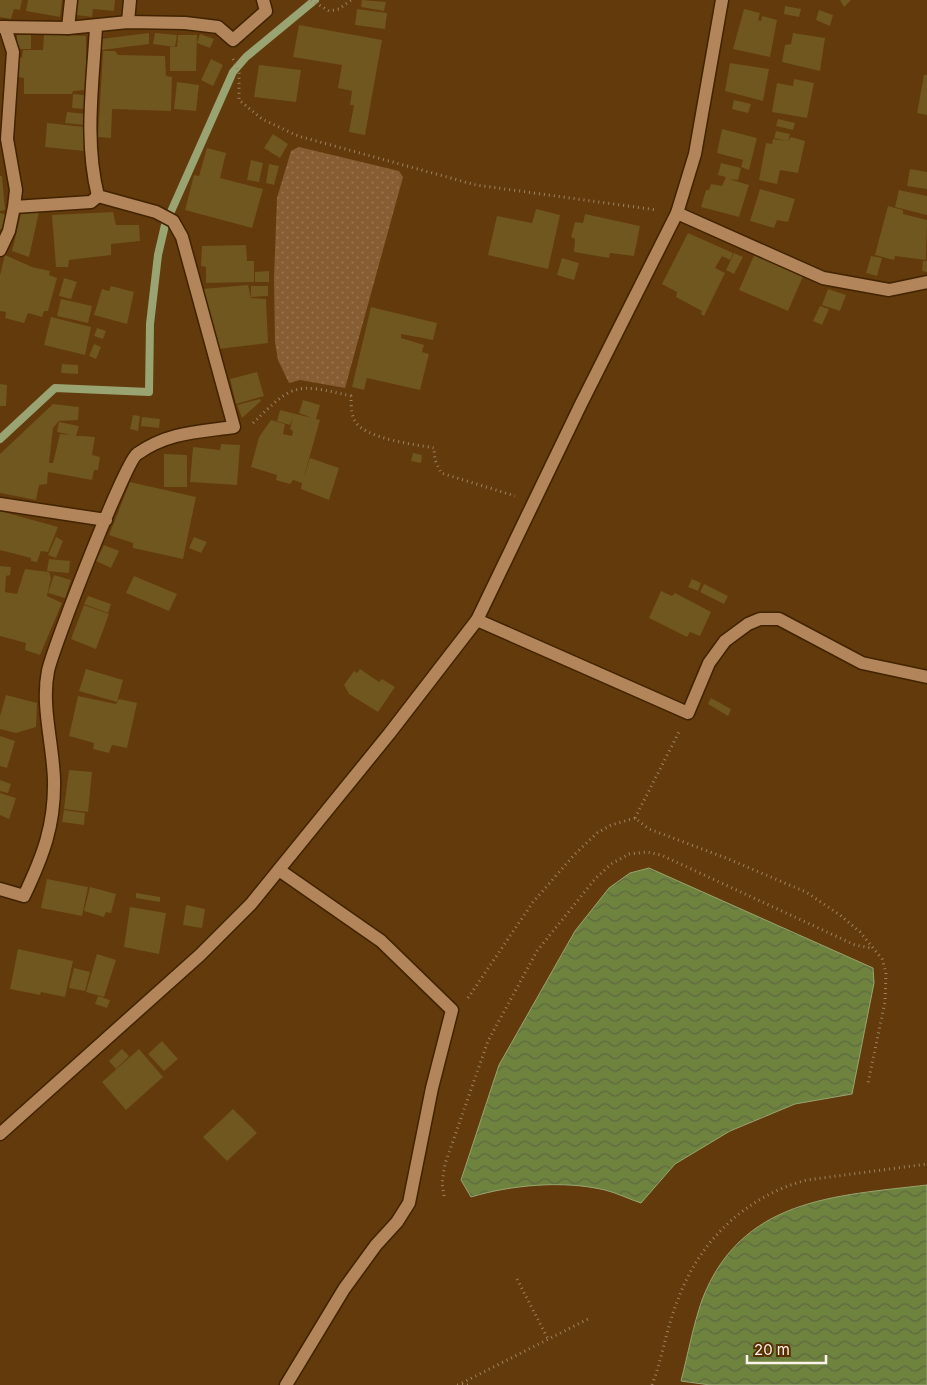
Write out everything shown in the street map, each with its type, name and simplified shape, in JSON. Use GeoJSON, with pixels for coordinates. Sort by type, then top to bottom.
{"type":"FeatureCollection","features":[{"type":"Feature","properties":{"kind":"street"},"geometry":{"type":"LineString","coordinates":[[68,28],[72,0]]}},
{"type":"Feature","properties":{"kind":"street"},"geometry":{"type":"LineString","coordinates":[[128,22],[130,0]]}},
{"type":"Feature","properties":{"kind":"street"},"geometry":{"type":"LineString","coordinates":[[0,250],[9,231],[16,190],[7,139],[13,52],[3,27],[68,28],[96,27],[128,22],[184,23],[218,27],[233,40],[266,11],[263,0]]}},
{"type":"Feature","properties":{"kind":"street"},"geometry":{"type":"LineString","coordinates":[[0,1134],[200,955],[251,904],[389,734],[477,620],[505,566],[533,502],[677,213],[695,154],[722,0]]}},
{"type":"Feature","properties":{"kind":"street"},"geometry":{"type":"LineString","coordinates":[[96,27],[91,120],[92,170],[98,196]]}},
{"type":"Feature","properties":{"kind":"street"},"geometry":{"type":"LineString","coordinates":[[14,207],[91,202],[98,196]]}},
{"type":"Feature","properties":{"kind":"street"},"geometry":{"type":"LineString","coordinates":[[0,889],[24,896],[44,853],[52,816],[54,780],[47,703],[48,671],[62,628],[135,455],[171,435],[234,427],[182,237],[174,221],[156,212],[98,196]]}},
{"type":"Feature","properties":{"kind":"street"},"geometry":{"type":"LineString","coordinates":[[677,213],[822,278],[889,290],[927,282]]}},
{"type":"Feature","properties":{"kind":"street"},"geometry":{"type":"LineString","coordinates":[[0,504],[106,520]]}},
{"type":"Feature","properties":{"kind":"street"},"geometry":{"type":"LineString","coordinates":[[477,620],[688,713],[709,664],[725,641],[748,624],[760,619],[779,619],[862,663],[927,677]]}},
{"type":"Feature","properties":{"kind":"street"},"geometry":{"type":"LineString","coordinates":[[278,870],[381,940],[452,1010],[432,1088],[409,1204],[397,1222],[376,1244],[344,1289],[286,1385]]}},
{"type":"Feature","properties":{"kind":"path"},"geometry":{"type":"LineString","coordinates":[[311,0],[329,11],[339,9],[351,0]]}},
{"type":"Feature","properties":{"kind":"path"},"geometry":{"type":"LineString","coordinates":[[233,57],[239,73],[239,100],[262,119],[298,136],[476,184],[562,198],[620,203],[677,213]]}},
{"type":"Feature","properties":{"kind":"path"},"geometry":{"type":"LineString","coordinates":[[234,427],[244,428],[254,423],[286,392],[303,388],[318,388],[351,396],[354,419],[359,426],[386,439],[434,448],[435,460],[441,473],[533,502]]}},
{"type":"Feature","properties":{"kind":"path"},"geometry":{"type":"LineString","coordinates":[[452,1010],[462,1006],[533,902],[575,854],[597,833],[611,825],[635,818],[688,713]]}},
{"type":"Feature","properties":{"kind":"path"},"geometry":{"type":"LineString","coordinates":[[635,818],[649,829],[726,858],[806,892],[840,915],[860,932],[882,959],[886,982],[885,1002],[868,1083]]}},
{"type":"Feature","properties":{"kind":"path"},"geometry":{"type":"LineString","coordinates":[[444,1196],[442,1183],[446,1164],[488,1041],[537,951],[595,879],[611,864],[629,854],[647,852],[661,856],[855,946],[872,948]]}},
{"type":"Feature","properties":{"kind":"path"},"geometry":{"type":"LineString","coordinates":[[652,1385],[678,1298],[693,1266],[710,1242],[754,1202],[789,1185],[807,1180],[927,1164]]}},
{"type":"Feature","properties":{"kind":"path"},"geometry":{"type":"LineString","coordinates":[[517,1279],[548,1339]]}},
{"type":"Feature","properties":{"kind":"path"},"geometry":{"type":"LineString","coordinates":[[457,1385],[588,1319]]}},
{"type":"Feature","properties":{"kind":"path"},"geometry":{"type":"LineString","coordinates":[[462,1383],[470,1385]]}},
{"type":"Feature","properties":{"kind":"shaded area"},"geometry":{"type":"Polygon","coordinates":[[[299,147],[399,171],[403,177],[345,388],[300,380],[289,383],[278,360],[275,342],[274,279],[277,198],[291,151],[299,147]]]}},
{"type":"Feature","properties":{"kind":"water"},"geometry":{"type":"Polygon","coordinates":[[[649,868],[873,968],[874,983],[852,1094],[795,1104],[730,1131],[675,1164],[641,1203],[605,1190],[572,1185],[537,1185],[503,1189],[471,1197],[461,1180],[499,1065],[575,931],[609,888],[630,873],[649,868]]]}},
{"type":"Feature","properties":{"kind":"water"},"geometry":{"type":"Polygon","coordinates":[[[927,1185],[927,1385],[710,1385],[681,1381],[702,1300],[719,1266],[741,1241],[766,1222],[795,1208],[826,1199],[859,1193],[927,1185]]]}},
{"type":"Feature","properties":{"kind":"building"},"geometry":{"type":"Polygon","coordinates":[[[0,0],[22,0],[20,10],[14,9],[11,19],[0,17],[0,0]]]}},
{"type":"Feature","properties":{"kind":"building"},"geometry":{"type":"Polygon","coordinates":[[[28,0],[62,0],[60,17],[26,11],[28,0]]]}},
{"type":"Feature","properties":{"kind":"building"},"geometry":{"type":"Polygon","coordinates":[[[78,0],[115,0],[114,11],[93,9],[92,17],[76,15],[78,0]]]}},
{"type":"Feature","properties":{"kind":"building"},"geometry":{"type":"Polygon","coordinates":[[[362,0],[386,2],[384,11],[361,7],[362,0]]]}},
{"type":"Feature","properties":{"kind":"building"},"geometry":{"type":"Polygon","coordinates":[[[840,0],[851,0],[844,7],[840,0]]]}},
{"type":"Feature","properties":{"kind":"building"},"geometry":{"type":"Polygon","coordinates":[[[785,6],[801,9],[799,17],[784,14],[785,6]]]}},
{"type":"Feature","properties":{"kind":"building"},"geometry":{"type":"Polygon","coordinates":[[[357,9],[387,13],[385,29],[355,25],[357,9]]]}},
{"type":"Feature","properties":{"kind":"building"},"geometry":{"type":"Polygon","coordinates":[[[744,9],[760,13],[758,20],[761,21],[762,16],[777,20],[770,57],[733,49],[744,9]]]}},
{"type":"Feature","properties":{"kind":"building"},"geometry":{"type":"Polygon","coordinates":[[[819,10],[833,15],[830,26],[816,20],[819,10]]]}},
{"type":"Feature","properties":{"kind":"building"},"geometry":{"type":"Polygon","coordinates":[[[299,25],[382,40],[365,135],[349,132],[354,105],[350,105],[352,91],[338,88],[342,65],[293,57],[299,25]]]}},
{"type":"Feature","properties":{"kind":"building"},"geometry":{"type":"Polygon","coordinates":[[[149,33],[149,44],[102,50],[101,39],[149,33]]]}},
{"type":"Feature","properties":{"kind":"building"},"geometry":{"type":"Polygon","coordinates":[[[155,33],[177,35],[175,47],[153,44],[155,33]]]}},
{"type":"Feature","properties":{"kind":"building"},"geometry":{"type":"Polygon","coordinates":[[[793,33],[825,38],[820,71],[782,62],[785,45],[791,44],[793,33]]]}},
{"type":"Feature","properties":{"kind":"building"},"geometry":{"type":"Polygon","coordinates":[[[44,34],[86,36],[86,90],[73,91],[72,94],[24,94],[24,78],[19,77],[18,59],[22,57],[23,50],[43,50],[44,34]]]}},
{"type":"Feature","properties":{"kind":"building"},"geometry":{"type":"Polygon","coordinates":[[[200,34],[214,39],[210,48],[197,43],[200,34]]]}},
{"type":"Feature","properties":{"kind":"building"},"geometry":{"type":"Polygon","coordinates":[[[17,35],[31,35],[31,49],[17,49],[17,35]]]}},
{"type":"Feature","properties":{"kind":"building"},"geometry":{"type":"Polygon","coordinates":[[[178,35],[197,35],[196,71],[170,71],[170,47],[177,47],[178,35]]]}},
{"type":"Feature","properties":{"kind":"building"},"geometry":{"type":"Polygon","coordinates":[[[103,51],[115,51],[118,55],[165,56],[166,76],[172,77],[171,111],[112,109],[111,138],[98,137],[103,51]]]}},
{"type":"Feature","properties":{"kind":"building"},"geometry":{"type":"Polygon","coordinates":[[[211,59],[223,65],[213,86],[201,80],[211,59]]]}},
{"type":"Feature","properties":{"kind":"building"},"geometry":{"type":"Polygon","coordinates":[[[730,63],[769,69],[763,101],[725,91],[730,63]]]}},
{"type":"Feature","properties":{"kind":"building"},"geometry":{"type":"Polygon","coordinates":[[[259,65],[301,70],[296,102],[254,97],[259,65]]]}},
{"type":"Feature","properties":{"kind":"building"},"geometry":{"type":"Polygon","coordinates":[[[924,75],[927,75],[927,115],[917,113],[924,75]]]}},
{"type":"Feature","properties":{"kind":"building"},"geometry":{"type":"Polygon","coordinates":[[[794,79],[814,83],[807,118],[772,112],[777,83],[793,86],[794,79]]]}},
{"type":"Feature","properties":{"kind":"building"},"geometry":{"type":"Polygon","coordinates":[[[177,82],[199,85],[196,111],[174,109],[177,82]]]}},
{"type":"Feature","properties":{"kind":"building"},"geometry":{"type":"Polygon","coordinates":[[[73,94],[85,95],[84,109],[72,108],[73,94]]]}},
{"type":"Feature","properties":{"kind":"building"},"geometry":{"type":"Polygon","coordinates":[[[734,100],[751,104],[748,113],[732,109],[734,100]]]}},
{"type":"Feature","properties":{"kind":"building"},"geometry":{"type":"Polygon","coordinates":[[[67,112],[86,114],[85,125],[65,123],[67,112]]]}},
{"type":"Feature","properties":{"kind":"building"},"geometry":{"type":"Polygon","coordinates":[[[778,119],[795,123],[793,130],[776,126],[778,119]]]}},
{"type":"Feature","properties":{"kind":"building"},"geometry":{"type":"Polygon","coordinates":[[[47,123],[85,127],[84,151],[45,147],[47,123]]]}},
{"type":"Feature","properties":{"kind":"building"},"geometry":{"type":"Polygon","coordinates":[[[722,129],[757,138],[749,170],[741,167],[743,160],[717,153],[722,129]]]}},
{"type":"Feature","properties":{"kind":"building"},"geometry":{"type":"Polygon","coordinates":[[[776,131],[790,134],[788,141],[774,138],[776,131]]]}},
{"type":"Feature","properties":{"kind":"building"},"geometry":{"type":"Polygon","coordinates":[[[273,134],[288,144],[280,158],[264,148],[273,134]]]}},
{"type":"Feature","properties":{"kind":"building"},"geometry":{"type":"Polygon","coordinates":[[[791,137],[805,141],[798,173],[780,170],[777,184],[759,180],[766,143],[772,144],[773,139],[788,141],[791,137]]]}},
{"type":"Feature","properties":{"kind":"building"},"geometry":{"type":"Polygon","coordinates":[[[207,148],[226,153],[220,178],[263,189],[252,228],[185,210],[194,175],[199,176],[207,148]]]}},
{"type":"Feature","properties":{"kind":"building"},"geometry":{"type":"Polygon","coordinates":[[[251,160],[263,163],[259,182],[247,180],[251,160]]]}},
{"type":"Feature","properties":{"kind":"building"},"geometry":{"type":"Polygon","coordinates":[[[721,163],[741,168],[738,180],[729,179],[749,185],[739,217],[701,207],[706,190],[709,190],[711,184],[722,186],[726,177],[718,175],[721,163]]]}},
{"type":"Feature","properties":{"kind":"building"},"geometry":{"type":"Polygon","coordinates":[[[269,164],[279,166],[274,185],[266,183],[269,164]]]}},
{"type":"Feature","properties":{"kind":"building"},"geometry":{"type":"Polygon","coordinates":[[[910,169],[927,172],[927,189],[907,186],[910,169]]]}},
{"type":"Feature","properties":{"kind":"building"},"geometry":{"type":"Polygon","coordinates":[[[0,176],[2,176],[5,210],[0,211],[0,176]]]}},
{"type":"Feature","properties":{"kind":"building"},"geometry":{"type":"Polygon","coordinates":[[[760,189],[795,199],[788,222],[777,220],[774,228],[750,221],[760,189]]]}},
{"type":"Feature","properties":{"kind":"building"},"geometry":{"type":"Polygon","coordinates":[[[899,190],[927,196],[927,215],[895,207],[899,190]]]}},
{"type":"Feature","properties":{"kind":"building"},"geometry":{"type":"Polygon","coordinates":[[[888,206],[903,210],[903,214],[927,220],[926,260],[895,256],[894,260],[875,255],[888,206]]]}},
{"type":"Feature","properties":{"kind":"building"},"geometry":{"type":"Polygon","coordinates":[[[536,209],[560,215],[548,269],[488,255],[497,216],[532,223],[536,209]]]}},
{"type":"Feature","properties":{"kind":"building"},"geometry":{"type":"Polygon","coordinates":[[[39,212],[29,257],[12,251],[21,214],[39,212]]]}},
{"type":"Feature","properties":{"kind":"building"},"geometry":{"type":"Polygon","coordinates":[[[113,212],[116,225],[139,225],[140,241],[111,244],[111,255],[69,260],[68,267],[56,267],[52,215],[113,212]]]}},
{"type":"Feature","properties":{"kind":"building"},"geometry":{"type":"Polygon","coordinates":[[[0,213],[7,215],[4,230],[0,229],[0,213]]]}},
{"type":"Feature","properties":{"kind":"building"},"geometry":{"type":"Polygon","coordinates":[[[585,214],[640,226],[634,256],[610,253],[609,258],[574,252],[575,239],[571,237],[575,222],[583,223],[585,214]]]}},
{"type":"Feature","properties":{"kind":"building"},"geometry":{"type":"Polygon","coordinates":[[[688,233],[733,253],[730,260],[722,256],[715,268],[725,273],[704,316],[701,314],[702,311],[676,297],[677,292],[662,284],[688,233]]]}},
{"type":"Feature","properties":{"kind":"building"},"geometry":{"type":"Polygon","coordinates":[[[246,245],[247,261],[254,261],[254,282],[206,283],[206,267],[201,266],[202,246],[246,245]]]}},
{"type":"Feature","properties":{"kind":"building"},"geometry":{"type":"Polygon","coordinates":[[[734,253],[743,257],[734,274],[726,270],[734,253]]]}},
{"type":"Feature","properties":{"kind":"building"},"geometry":{"type":"Polygon","coordinates":[[[755,253],[804,274],[788,311],[739,290],[755,253]]]}},
{"type":"Feature","properties":{"kind":"building"},"geometry":{"type":"Polygon","coordinates":[[[5,255],[32,267],[50,271],[49,275],[57,278],[48,311],[44,311],[42,317],[28,313],[24,323],[5,318],[6,312],[0,311],[0,275],[5,255]]]}},
{"type":"Feature","properties":{"kind":"building"},"geometry":{"type":"Polygon","coordinates":[[[871,256],[882,258],[877,276],[866,273],[871,256]]]}},
{"type":"Feature","properties":{"kind":"building"},"geometry":{"type":"Polygon","coordinates":[[[562,258],[579,263],[574,280],[557,275],[562,258]]]}},
{"type":"Feature","properties":{"kind":"building"},"geometry":{"type":"Polygon","coordinates":[[[923,261],[927,261],[927,272],[922,271],[923,261]]]}},
{"type":"Feature","properties":{"kind":"building"},"geometry":{"type":"Polygon","coordinates":[[[269,271],[269,282],[255,282],[255,272],[269,271]]]}},
{"type":"Feature","properties":{"kind":"building"},"geometry":{"type":"Polygon","coordinates":[[[64,278],[77,282],[71,299],[59,296],[64,278]]]}},
{"type":"Feature","properties":{"kind":"building"},"geometry":{"type":"Polygon","coordinates":[[[248,285],[251,298],[266,299],[268,343],[218,349],[202,289],[248,285]]]}},
{"type":"Feature","properties":{"kind":"building"},"geometry":{"type":"Polygon","coordinates":[[[111,286],[134,292],[127,324],[94,315],[102,289],[109,291],[111,286]]]}},
{"type":"Feature","properties":{"kind":"building"},"geometry":{"type":"Polygon","coordinates":[[[251,286],[268,286],[268,296],[251,297],[251,286]]]}},
{"type":"Feature","properties":{"kind":"building"},"geometry":{"type":"Polygon","coordinates":[[[828,289],[846,295],[840,311],[822,305],[828,289]]]}},
{"type":"Feature","properties":{"kind":"building"},"geometry":{"type":"Polygon","coordinates":[[[61,299],[92,306],[88,323],[57,316],[61,299]]]}},
{"type":"Feature","properties":{"kind":"building"},"geometry":{"type":"Polygon","coordinates":[[[820,306],[829,309],[822,325],[813,321],[820,306]]]}},
{"type":"Feature","properties":{"kind":"building"},"geometry":{"type":"Polygon","coordinates":[[[371,307],[437,323],[433,340],[401,334],[401,338],[424,345],[422,352],[429,354],[420,390],[367,378],[364,390],[352,387],[371,307]]]}},
{"type":"Feature","properties":{"kind":"building"},"geometry":{"type":"Polygon","coordinates":[[[51,317],[91,327],[85,355],[44,345],[51,317]]]}},
{"type":"Feature","properties":{"kind":"building"},"geometry":{"type":"Polygon","coordinates":[[[97,328],[106,331],[103,339],[94,336],[97,328]]]}},
{"type":"Feature","properties":{"kind":"building"},"geometry":{"type":"Polygon","coordinates":[[[94,344],[101,347],[96,359],[89,356],[94,344]]]}},
{"type":"Feature","properties":{"kind":"building"},"geometry":{"type":"Polygon","coordinates":[[[62,364],[78,365],[78,374],[61,373],[62,364]]]}},
{"type":"Feature","properties":{"kind":"building"},"geometry":{"type":"Polygon","coordinates":[[[257,372],[264,396],[236,404],[230,379],[257,372]]]}},
{"type":"Feature","properties":{"kind":"building"},"geometry":{"type":"Polygon","coordinates":[[[0,384],[7,385],[6,406],[0,406],[0,384]]]}},
{"type":"Feature","properties":{"kind":"building"},"geometry":{"type":"Polygon","coordinates":[[[260,399],[261,401],[242,418],[237,405],[260,399]]]}},
{"type":"Feature","properties":{"kind":"building"},"geometry":{"type":"Polygon","coordinates":[[[303,400],[320,405],[316,419],[320,420],[303,480],[310,458],[339,468],[329,500],[301,489],[302,483],[293,480],[290,484],[276,480],[277,475],[251,467],[259,437],[271,420],[285,424],[283,434],[292,436],[293,431],[290,429],[293,417],[290,425],[277,421],[280,410],[312,418],[299,413],[303,400]]]}},
{"type":"Feature","properties":{"kind":"building"},"geometry":{"type":"Polygon","coordinates":[[[53,404],[79,407],[78,420],[59,421],[53,428],[49,463],[53,463],[60,434],[95,437],[92,455],[100,457],[98,470],[94,470],[92,480],[48,472],[47,484],[39,485],[36,500],[0,493],[0,454],[53,404]]]}},
{"type":"Feature","properties":{"kind":"building"},"geometry":{"type":"Polygon","coordinates":[[[133,415],[140,416],[138,431],[130,429],[133,415]]]}},
{"type":"Feature","properties":{"kind":"building"},"geometry":{"type":"Polygon","coordinates":[[[142,417],[160,419],[159,428],[141,426],[142,417]]]}},
{"type":"Feature","properties":{"kind":"building"},"geometry":{"type":"Polygon","coordinates":[[[59,422],[79,426],[76,436],[57,432],[59,422]]]}},
{"type":"Feature","properties":{"kind":"building"},"geometry":{"type":"Polygon","coordinates":[[[221,444],[240,445],[237,485],[190,482],[193,447],[220,450],[221,444]]]}},
{"type":"Feature","properties":{"kind":"building"},"geometry":{"type":"Polygon","coordinates":[[[413,453],[422,455],[421,463],[411,461],[413,453]]]}},
{"type":"Feature","properties":{"kind":"building"},"geometry":{"type":"Polygon","coordinates":[[[164,454],[187,455],[187,487],[164,487],[164,454]]]}},
{"type":"Feature","properties":{"kind":"building"},"geometry":{"type":"Polygon","coordinates":[[[130,482],[196,497],[183,559],[133,548],[133,543],[109,535],[130,482]]]}},
{"type":"Feature","properties":{"kind":"building"},"geometry":{"type":"Polygon","coordinates":[[[0,511],[58,527],[48,552],[41,551],[37,562],[31,561],[31,558],[0,550],[0,511]]]}},
{"type":"Feature","properties":{"kind":"building"},"geometry":{"type":"Polygon","coordinates":[[[56,537],[63,541],[56,558],[48,555],[56,537]]]}},
{"type":"Feature","properties":{"kind":"building"},"geometry":{"type":"Polygon","coordinates":[[[194,537],[207,542],[201,553],[189,548],[194,537]]]}},
{"type":"Feature","properties":{"kind":"building"},"geometry":{"type":"Polygon","coordinates":[[[104,545],[119,551],[111,568],[96,561],[104,545]]]}},
{"type":"Feature","properties":{"kind":"building"},"geometry":{"type":"Polygon","coordinates":[[[49,559],[70,561],[69,573],[47,571],[49,559]]]}},
{"type":"Feature","properties":{"kind":"building"},"geometry":{"type":"Polygon","coordinates":[[[0,566],[11,567],[10,575],[6,576],[5,592],[17,594],[25,569],[49,572],[51,578],[47,596],[62,603],[40,655],[25,650],[26,643],[0,636],[0,566]]]}},
{"type":"Feature","properties":{"kind":"building"},"geometry":{"type":"Polygon","coordinates":[[[54,575],[71,580],[65,598],[48,593],[54,575]]]}},
{"type":"Feature","properties":{"kind":"building"},"geometry":{"type":"Polygon","coordinates":[[[134,576],[177,594],[169,611],[126,593],[134,576]]]}},
{"type":"Feature","properties":{"kind":"building"},"geometry":{"type":"Polygon","coordinates":[[[692,579],[701,583],[698,591],[688,587],[692,579]]]}},
{"type":"Feature","properties":{"kind":"building"},"geometry":{"type":"Polygon","coordinates":[[[704,584],[728,596],[724,604],[700,592],[704,584]]]}},
{"type":"Feature","properties":{"kind":"building"},"geometry":{"type":"Polygon","coordinates":[[[661,591],[672,596],[675,593],[711,612],[700,636],[690,632],[687,637],[649,618],[661,591]]]}},
{"type":"Feature","properties":{"kind":"building"},"geometry":{"type":"Polygon","coordinates":[[[88,596],[111,604],[108,613],[84,604],[88,596]]]}},
{"type":"Feature","properties":{"kind":"building"},"geometry":{"type":"Polygon","coordinates":[[[84,605],[109,614],[96,649],[71,639],[84,605]]]}},
{"type":"Feature","properties":{"kind":"building"},"geometry":{"type":"Polygon","coordinates":[[[86,669],[123,680],[117,702],[79,691],[86,669]]]}},
{"type":"Feature","properties":{"kind":"building"},"geometry":{"type":"Polygon","coordinates":[[[360,669],[379,682],[382,679],[395,687],[378,712],[349,694],[344,685],[354,671],[357,673],[360,669]]]}},
{"type":"Feature","properties":{"kind":"building"},"geometry":{"type":"Polygon","coordinates":[[[6,695],[37,703],[36,727],[16,733],[0,729],[0,716],[6,695]]]}},
{"type":"Feature","properties":{"kind":"building"},"geometry":{"type":"Polygon","coordinates":[[[78,696],[116,704],[119,699],[137,703],[127,748],[112,745],[109,753],[93,749],[94,743],[69,736],[78,696]]]}},
{"type":"Feature","properties":{"kind":"building"},"geometry":{"type":"Polygon","coordinates":[[[711,698],[731,709],[728,716],[708,704],[711,698]]]}},
{"type":"Feature","properties":{"kind":"building"},"geometry":{"type":"Polygon","coordinates":[[[0,736],[15,741],[7,768],[0,766],[0,736]]]}},
{"type":"Feature","properties":{"kind":"building"},"geometry":{"type":"Polygon","coordinates":[[[69,770],[92,772],[88,812],[64,809],[69,770]]]}},
{"type":"Feature","properties":{"kind":"building"},"geometry":{"type":"Polygon","coordinates":[[[0,780],[11,784],[8,793],[0,791],[0,780]]]}},
{"type":"Feature","properties":{"kind":"building"},"geometry":{"type":"Polygon","coordinates":[[[0,793],[16,798],[9,819],[0,815],[0,793]]]}},
{"type":"Feature","properties":{"kind":"building"},"geometry":{"type":"Polygon","coordinates":[[[64,810],[85,813],[84,825],[62,822],[64,810]]]}},
{"type":"Feature","properties":{"kind":"building"},"geometry":{"type":"Polygon","coordinates":[[[47,879],[88,887],[82,916],[41,908],[47,879]]]}},
{"type":"Feature","properties":{"kind":"building"},"geometry":{"type":"Polygon","coordinates":[[[90,887],[116,894],[111,913],[106,912],[104,917],[84,911],[90,887]]]}},
{"type":"Feature","properties":{"kind":"building"},"geometry":{"type":"Polygon","coordinates":[[[136,893],[160,897],[160,902],[136,898],[136,893]]]}},
{"type":"Feature","properties":{"kind":"building"},"geometry":{"type":"Polygon","coordinates":[[[186,905],[205,909],[202,928],[183,925],[186,905]]]}},
{"type":"Feature","properties":{"kind":"building"},"geometry":{"type":"Polygon","coordinates":[[[130,907],[166,913],[159,954],[124,947],[130,907]]]}},
{"type":"Feature","properties":{"kind":"building"},"geometry":{"type":"Polygon","coordinates":[[[18,949],[73,961],[65,997],[41,992],[40,995],[10,989],[18,949]]]}},
{"type":"Feature","properties":{"kind":"building"},"geometry":{"type":"Polygon","coordinates":[[[97,954],[116,960],[104,997],[86,992],[97,954]]]}},
{"type":"Feature","properties":{"kind":"building"},"geometry":{"type":"Polygon","coordinates":[[[74,968],[90,972],[85,991],[69,988],[74,968]]]}},
{"type":"Feature","properties":{"kind":"building"},"geometry":{"type":"Polygon","coordinates":[[[98,996],[110,1000],[107,1008],[95,1004],[98,996]]]}},
{"type":"Feature","properties":{"kind":"building"},"geometry":{"type":"Polygon","coordinates":[[[162,1041],[178,1059],[164,1071],[148,1054],[162,1041]]]}},
{"type":"Feature","properties":{"kind":"building"},"geometry":{"type":"Polygon","coordinates":[[[122,1049],[129,1056],[116,1069],[109,1061],[122,1049]]]}},
{"type":"Feature","properties":{"kind":"building"},"geometry":{"type":"Polygon","coordinates":[[[139,1049],[163,1077],[126,1110],[102,1082],[139,1049]]]}},
{"type":"Feature","properties":{"kind":"building"},"geometry":{"type":"Polygon","coordinates":[[[233,1109],[257,1133],[227,1161],[203,1137],[233,1109]]]}},
{"type":"Feature","properties":{"kind":"waterway"},"geometry":{"type":"LineString","coordinates":[[0,439],[55,388],[149,392],[150,324],[158,255],[165,225],[233,72],[246,57],[315,0]]}}]}
